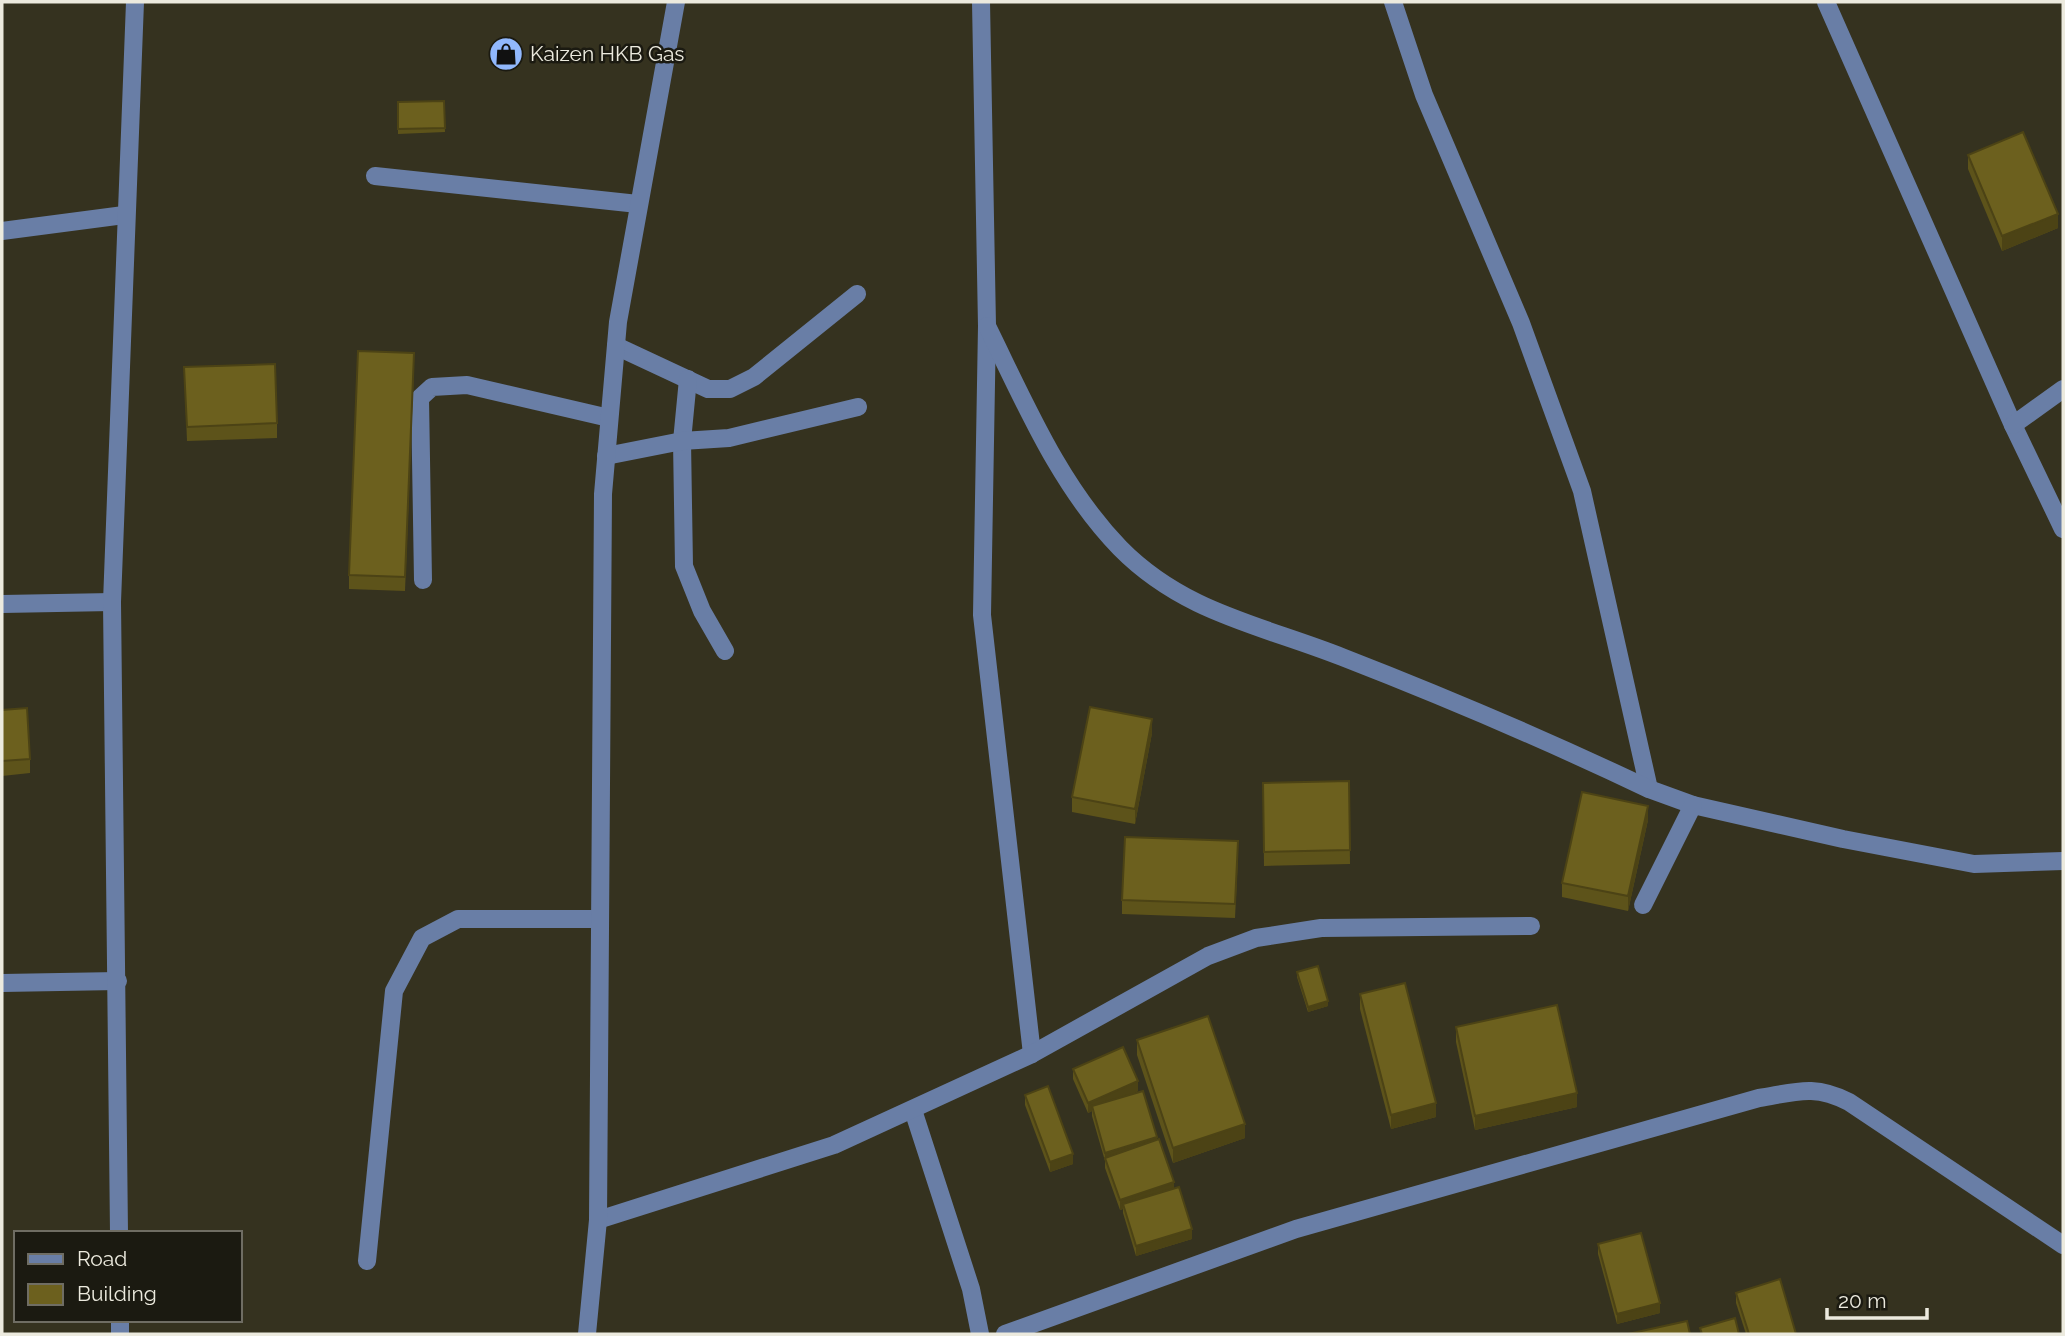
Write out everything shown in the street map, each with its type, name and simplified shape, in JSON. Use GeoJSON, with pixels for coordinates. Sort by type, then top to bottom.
{"type":"FeatureCollection","features":[{"type":"Feature","properties":{"kind":"street"},"geometry":{"type":"LineString","coordinates":[[120,1231],[112,602],[124,215],[135,2]]}},
{"type":"Feature","properties":{"kind":"street"},"geometry":{"type":"LineString","coordinates":[[587,1334],[598,1220],[601,568],[606,456],[616,346],[638,204],[676,2]]}},
{"type":"Feature","properties":{"kind":"street"},"geometry":{"type":"LineString","coordinates":[[981,2],[987,326],[982,615],[1032,1054]]}},
{"type":"Feature","properties":{"kind":"street"},"geometry":{"type":"LineString","coordinates":[[1393,2],[1424,95],[1521,324],[1582,491],[1649,789]]}},
{"type":"Feature","properties":{"kind":"street"},"geometry":{"type":"LineString","coordinates":[[1826,2],[2012,425],[2063,528]]}},
{"type":"Feature","properties":{"kind":"street"},"geometry":{"type":"LineString","coordinates":[[375,176],[638,204]]}},
{"type":"Feature","properties":{"kind":"street"},"geometry":{"type":"LineString","coordinates":[[2,230],[124,215]]}},
{"type":"Feature","properties":{"kind":"street"},"geometry":{"type":"LineString","coordinates":[[616,346],[708,389],[730,390],[754,377],[857,294]]}},
{"type":"Feature","properties":{"kind":"street"},"geometry":{"type":"LineString","coordinates":[[987,326],[1059,471],[1121,548],[1181,596],[1250,626],[1341,656],[1649,789],[1693,805],[1843,839],[1974,864],[2063,861]]}},
{"type":"Feature","properties":{"kind":"street"},"geometry":{"type":"LineString","coordinates":[[688,379],[682,442],[684,566],[702,611],[725,651]]}},
{"type":"Feature","properties":{"kind":"street"},"geometry":{"type":"LineString","coordinates":[[423,580],[420,398],[426,392],[432,387],[467,385],[609,418]]}},
{"type":"Feature","properties":{"kind":"street"},"geometry":{"type":"LineString","coordinates":[[2012,425],[2063,389]]}},
{"type":"Feature","properties":{"kind":"street"},"geometry":{"type":"LineString","coordinates":[[606,456],[682,442],[729,438],[858,407]]}},
{"type":"Feature","properties":{"kind":"street"},"geometry":{"type":"LineString","coordinates":[[2,604],[112,602]]}},
{"type":"Feature","properties":{"kind":"street"},"geometry":{"type":"LineString","coordinates":[[1643,905],[1693,805]]}},
{"type":"Feature","properties":{"kind":"street"},"geometry":{"type":"LineString","coordinates":[[367,1261],[394,991],[422,938],[458,919],[600,919]]}},
{"type":"Feature","properties":{"kind":"street"},"geometry":{"type":"LineString","coordinates":[[598,1220],[834,1145],[1032,1054],[1208,956],[1256,938],[1321,928],[1531,926]]}},
{"type":"Feature","properties":{"kind":"street"},"geometry":{"type":"LineString","coordinates":[[2,983],[118,981]]}},
{"type":"Feature","properties":{"kind":"street"},"geometry":{"type":"LineString","coordinates":[[1005,1334],[1296,1229],[1746,1102],[1803,1090],[1828,1091],[1849,1102],[2063,1245]]}},
{"type":"Feature","properties":{"kind":"street"},"geometry":{"type":"LineString","coordinates":[[913,1110],[971,1289],[980,1334]]}},
{"type":"Feature","properties":{"kind":"building"},"geometry":{"type":"Polygon","coordinates":[[[444,101],[445,128],[398,129],[398,102],[444,101]]]}},
{"type":"Feature","properties":{"kind":"building"},"geometry":{"type":"Polygon","coordinates":[[[2023,132],[2058,214],[2002,236],[1968,155],[2023,132]]]}},
{"type":"Feature","properties":{"kind":"building"},"geometry":{"type":"Polygon","coordinates":[[[358,351],[414,353],[405,577],[349,575],[358,351]]]}},
{"type":"Feature","properties":{"kind":"building"},"geometry":{"type":"Polygon","coordinates":[[[275,364],[277,423],[187,427],[184,367],[275,364]]]}},
{"type":"Feature","properties":{"kind":"building"},"geometry":{"type":"Polygon","coordinates":[[[1090,707],[1152,719],[1135,809],[1072,797],[1090,707]]]}},
{"type":"Feature","properties":{"kind":"building"},"geometry":{"type":"Polygon","coordinates":[[[27,708],[30,759],[2,761],[2,710],[27,708]]]}},
{"type":"Feature","properties":{"kind":"building"},"geometry":{"type":"Polygon","coordinates":[[[1349,781],[1350,850],[1264,852],[1263,783],[1349,781]]]}},
{"type":"Feature","properties":{"kind":"building"},"geometry":{"type":"Polygon","coordinates":[[[1582,792],[1648,806],[1628,896],[1562,883],[1582,792]]]}},
{"type":"Feature","properties":{"kind":"building"},"geometry":{"type":"Polygon","coordinates":[[[1125,837],[1238,841],[1235,904],[1122,900],[1125,837]]]}},
{"type":"Feature","properties":{"kind":"building"},"geometry":{"type":"Polygon","coordinates":[[[1318,966],[1328,1001],[1308,1007],[1297,972],[1318,966]]]}},
{"type":"Feature","properties":{"kind":"building"},"geometry":{"type":"Polygon","coordinates":[[[1405,983],[1436,1103],[1391,1115],[1360,994],[1405,983]]]}},
{"type":"Feature","properties":{"kind":"building"},"geometry":{"type":"Polygon","coordinates":[[[1557,1005],[1577,1093],[1475,1116],[1456,1027],[1557,1005]]]}},
{"type":"Feature","properties":{"kind":"building"},"geometry":{"type":"Polygon","coordinates":[[[1208,1016],[1245,1124],[1173,1148],[1137,1040],[1208,1016]]]}},
{"type":"Feature","properties":{"kind":"building"},"geometry":{"type":"Polygon","coordinates":[[[1123,1047],[1138,1081],[1088,1103],[1073,1069],[1123,1047]]]}},
{"type":"Feature","properties":{"kind":"building"},"geometry":{"type":"Polygon","coordinates":[[[1048,1086],[1073,1154],[1050,1162],[1025,1095],[1048,1086]]]}},
{"type":"Feature","properties":{"kind":"building"},"geometry":{"type":"Polygon","coordinates":[[[1143,1091],[1157,1137],[1105,1153],[1092,1106],[1143,1091]]]}},
{"type":"Feature","properties":{"kind":"building"},"geometry":{"type":"Polygon","coordinates":[[[1159,1139],[1174,1182],[1120,1200],[1105,1158],[1159,1139]]]}},
{"type":"Feature","properties":{"kind":"building"},"geometry":{"type":"Polygon","coordinates":[[[1179,1187],[1192,1229],[1136,1246],[1123,1204],[1179,1187]]]}},
{"type":"Feature","properties":{"kind":"building"},"geometry":{"type":"Polygon","coordinates":[[[1641,1233],[1660,1303],[1617,1314],[1598,1244],[1641,1233]]]}},
{"type":"Feature","properties":{"kind":"building"},"geometry":{"type":"Polygon","coordinates":[[[1780,1279],[1796,1334],[1749,1334],[1736,1293],[1780,1279]]]}},
{"type":"Feature","properties":{"kind":"building"},"geometry":{"type":"Polygon","coordinates":[[[1735,1318],[1739,1334],[1702,1334],[1700,1328],[1735,1318]]]}},
{"type":"Feature","properties":{"kind":"building"},"geometry":{"type":"Polygon","coordinates":[[[1687,1321],[1690,1334],[1628,1334],[1687,1321]]]}},
{"type":"Feature","properties":{"kind":"place","name":"Kaizen HKB Gas"},"geometry":{"type":"Point","coordinates":[506,54]}}]}
